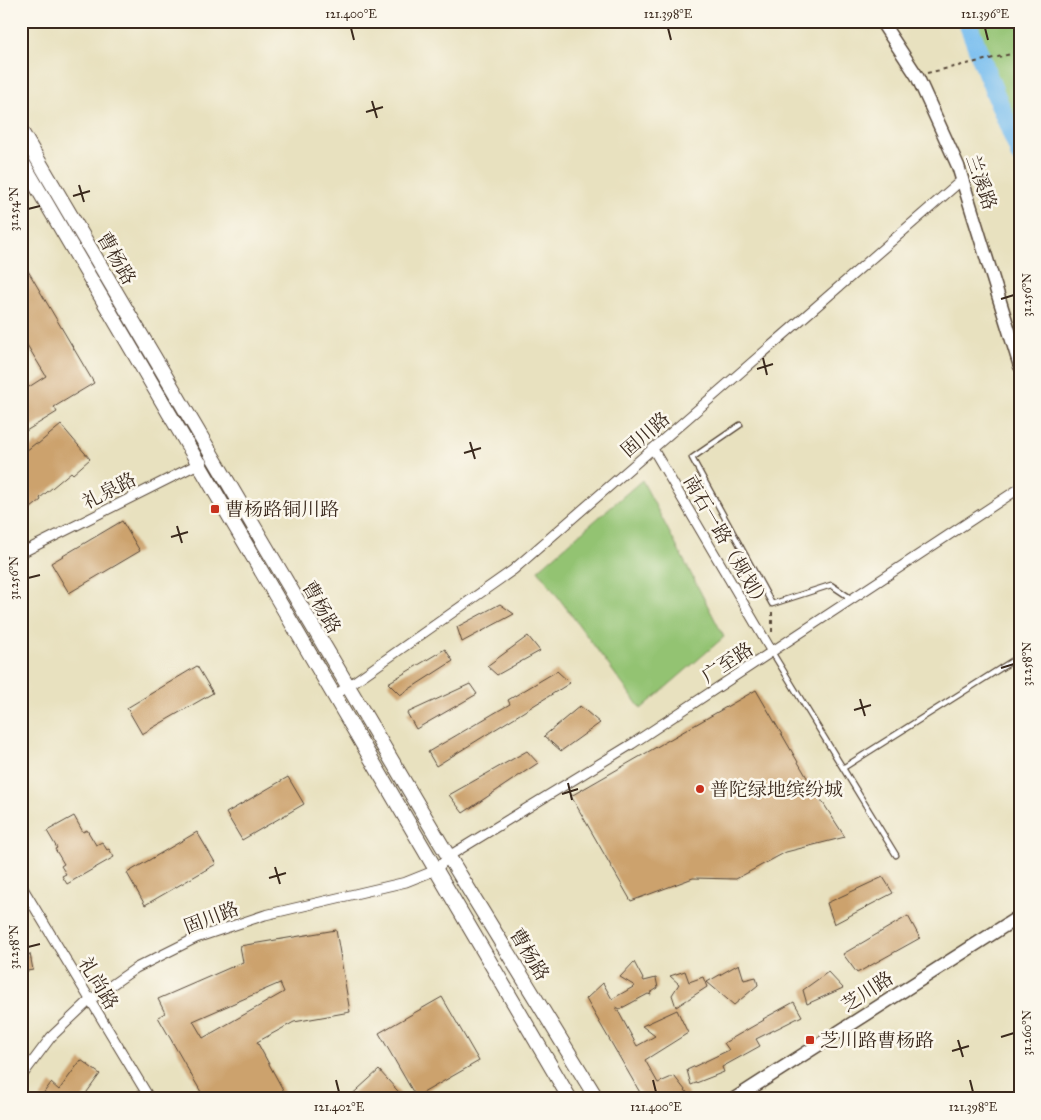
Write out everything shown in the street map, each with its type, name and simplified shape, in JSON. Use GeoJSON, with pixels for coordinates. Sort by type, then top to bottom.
{"type":"FeatureCollection","features":[{"type":"Feature","properties":{"kind":"main road","name":"曹杨路"},"geometry":{"type":"LineString","coordinates":[[21,131],[347,687],[597,1099]]}},
{"type":"Feature","properties":{"kind":"main road","name":"曹杨路"},"geometry":{"type":"LineString","coordinates":[[21,160],[570,1099]]}},
{"type":"Feature","properties":{"kind":"street","name":"兰溪路"},"geometry":{"type":"LineString","coordinates":[[881,21],[916,76],[958,166],[1020,366]]}},
{"type":"Feature","properties":{"kind":"street","name":"固川路"},"geometry":{"type":"LineString","coordinates":[[334,696],[513,570],[962,179]]}},
{"type":"Feature","properties":{"kind":"street","name":"南石一路（规划）"},"geometry":{"type":"LineString","coordinates":[[653,449],[772,652]]}},
{"type":"Feature","properties":{"kind":"street","name":"礼泉路"},"geometry":{"type":"LineString","coordinates":[[21,552],[212,456]]}},
{"type":"Feature","properties":{"kind":"street","name":"广至路"},"geometry":{"type":"LineString","coordinates":[[449,856],[632,744],[1020,488]]}},
{"type":"Feature","properties":{"kind":"street","name":"固川路"},"geometry":{"type":"LineString","coordinates":[[21,1077],[51,1037],[90,1000],[136,968],[196,938],[265,915],[406,882],[436,870],[449,856]]}},
{"type":"Feature","properties":{"kind":"street","name":"礼尚路"},"geometry":{"type":"LineString","coordinates":[[21,885],[150,1099]]}},
{"type":"Feature","properties":{"kind":"street","name":"芝川路"},"geometry":{"type":"LineString","coordinates":[[734,1099],[1020,916]]}},
{"type":"Feature","properties":{"kind":"lane"},"geometry":{"type":"LineString","coordinates":[[740,425],[692,458],[772,604],[831,585],[852,599]]}},
{"type":"Feature","properties":{"kind":"lane"},"geometry":{"type":"LineString","coordinates":[[772,652],[896,855]]}},
{"type":"Feature","properties":{"kind":"lane"},"geometry":{"type":"LineString","coordinates":[[843,768],[1020,656]]}},
{"type":"Feature","properties":{"kind":"path"},"geometry":{"type":"LineString","coordinates":[[916,76],[1020,52]]}},
{"type":"Feature","properties":{"kind":"path"},"geometry":{"type":"LineString","coordinates":[[772,604],[772,633]]}},
{"type":"Feature","properties":{"kind":"green space"},"geometry":{"type":"Polygon","coordinates":[[[967,21],[1020,21],[1020,139],[1014,140],[967,21]]]}},
{"type":"Feature","properties":{"kind":"green space"},"geometry":{"type":"Polygon","coordinates":[[[642,480],[724,637],[641,709],[538,570],[642,480]]]}},
{"type":"Feature","properties":{"kind":"building"},"geometry":{"type":"Polygon","coordinates":[[[21,259],[94,383],[54,407],[57,412],[21,434],[21,392],[46,376],[21,335],[21,259]]]}},
{"type":"Feature","properties":{"kind":"building"},"geometry":{"type":"Polygon","coordinates":[[[61,425],[90,459],[73,474],[71,472],[21,516],[21,455],[61,425]]]}},
{"type":"Feature","properties":{"kind":"building"},"geometry":{"type":"Polygon","coordinates":[[[122,521],[140,551],[69,593],[51,563],[122,521]]]}},
{"type":"Feature","properties":{"kind":"building"},"geometry":{"type":"Polygon","coordinates":[[[500,604],[514,614],[462,642],[457,627],[500,604]]]}},
{"type":"Feature","properties":{"kind":"building"},"geometry":{"type":"Polygon","coordinates":[[[528,636],[540,651],[497,675],[487,666],[528,636]]]}},
{"type":"Feature","properties":{"kind":"building"},"geometry":{"type":"Polygon","coordinates":[[[445,649],[453,661],[400,695],[388,683],[445,649]]]}},
{"type":"Feature","properties":{"kind":"building"},"geometry":{"type":"Polygon","coordinates":[[[197,666],[213,693],[142,734],[127,708],[197,666]]]}},
{"type":"Feature","properties":{"kind":"building"},"geometry":{"type":"Polygon","coordinates":[[[557,671],[570,683],[436,766],[428,752],[510,704],[508,700],[557,671]]]}},
{"type":"Feature","properties":{"kind":"building"},"geometry":{"type":"Polygon","coordinates":[[[470,684],[477,694],[416,729],[407,713],[470,684]]]}},
{"type":"Feature","properties":{"kind":"building","name":"普陀绿地缤纷城"},"geometry":{"type":"Polygon","coordinates":[[[756,690],[809,781],[845,837],[786,852],[736,879],[693,878],[631,901],[571,796],[756,690]]]}},
{"type":"Feature","properties":{"kind":"building"},"geometry":{"type":"Polygon","coordinates":[[[580,706],[600,723],[561,751],[544,736],[580,706]]]}},
{"type":"Feature","properties":{"kind":"building"},"geometry":{"type":"Polygon","coordinates":[[[527,751],[538,763],[463,813],[449,795],[527,751]]]}},
{"type":"Feature","properties":{"kind":"building"},"geometry":{"type":"Polygon","coordinates":[[[288,777],[304,804],[242,840],[226,813],[288,777]]]}},
{"type":"Feature","properties":{"kind":"building"},"geometry":{"type":"Polygon","coordinates":[[[74,816],[83,832],[87,830],[96,845],[102,842],[114,857],[67,884],[62,876],[66,874],[61,866],[64,864],[47,831],[74,816]]]}},
{"type":"Feature","properties":{"kind":"building"},"geometry":{"type":"Polygon","coordinates":[[[197,832],[216,864],[145,905],[127,873],[197,832]]]}},
{"type":"Feature","properties":{"kind":"building"},"geometry":{"type":"Polygon","coordinates":[[[883,877],[893,893],[834,924],[827,903],[883,877]]]}},
{"type":"Feature","properties":{"kind":"building"},"geometry":{"type":"Polygon","coordinates":[[[908,916],[920,938],[857,973],[843,954],[908,916]]]}},
{"type":"Feature","properties":{"kind":"building"},"geometry":{"type":"Polygon","coordinates":[[[336,930],[350,1012],[294,1022],[257,1042],[288,1099],[205,1099],[158,1017],[165,1013],[158,999],[243,962],[240,946],[336,930]],[[280,983],[193,1021],[203,1038],[284,992],[280,983]]]}},
{"type":"Feature","properties":{"kind":"building"},"geometry":{"type":"Polygon","coordinates":[[[30,954],[33,970],[21,972],[21,956],[30,954]]]}},
{"type":"Feature","properties":{"kind":"building"},"geometry":{"type":"Polygon","coordinates":[[[634,962],[644,981],[656,978],[658,988],[650,993],[651,995],[648,994],[620,1009],[616,1007],[637,1046],[655,1036],[642,1026],[677,1010],[688,1033],[645,1060],[658,1083],[674,1076],[689,1095],[683,1099],[645,1099],[642,1096],[586,999],[603,983],[612,999],[635,986],[620,977],[634,962]]]}},
{"type":"Feature","properties":{"kind":"building"},"geometry":{"type":"Polygon","coordinates":[[[739,964],[744,980],[756,977],[758,985],[734,1005],[707,982],[739,964]]]}},
{"type":"Feature","properties":{"kind":"building"},"geometry":{"type":"Polygon","coordinates":[[[685,971],[689,982],[703,977],[707,987],[676,1007],[672,995],[679,984],[670,976],[685,971]]]}},
{"type":"Feature","properties":{"kind":"building"},"geometry":{"type":"Polygon","coordinates":[[[828,972],[843,988],[807,1004],[803,990],[828,972]]]}},
{"type":"Feature","properties":{"kind":"building"},"geometry":{"type":"Polygon","coordinates":[[[442,997],[479,1061],[416,1097],[379,1033],[442,997]]]}},
{"type":"Feature","properties":{"kind":"building"},"geometry":{"type":"Polygon","coordinates":[[[794,1002],[802,1016],[756,1039],[760,1046],[722,1067],[724,1072],[691,1085],[687,1070],[729,1050],[724,1043],[794,1002]]]}},
{"type":"Feature","properties":{"kind":"building"},"geometry":{"type":"Polygon","coordinates":[[[81,1060],[100,1074],[82,1099],[39,1099],[51,1083],[59,1090],[81,1060]]]}},
{"type":"Feature","properties":{"kind":"building"},"geometry":{"type":"Polygon","coordinates":[[[379,1070],[405,1099],[347,1099],[379,1070]]]}},
{"type":"Feature","properties":{"kind":"waterway"},"geometry":{"type":"LineString","coordinates":[[967,21],[1020,156]]}},
{"type":"Feature","properties":{"kind":"place","name":"曹杨路铜川路"},"geometry":{"type":"Point","coordinates":[215,509]}},
{"type":"Feature","properties":{"kind":"place","name":"普陀绿地缤纷城"},"geometry":{"type":"Point","coordinates":[700,789]}},
{"type":"Feature","properties":{"kind":"place","name":"芝川路曹杨路"},"geometry":{"type":"Point","coordinates":[810,1040]}}]}
